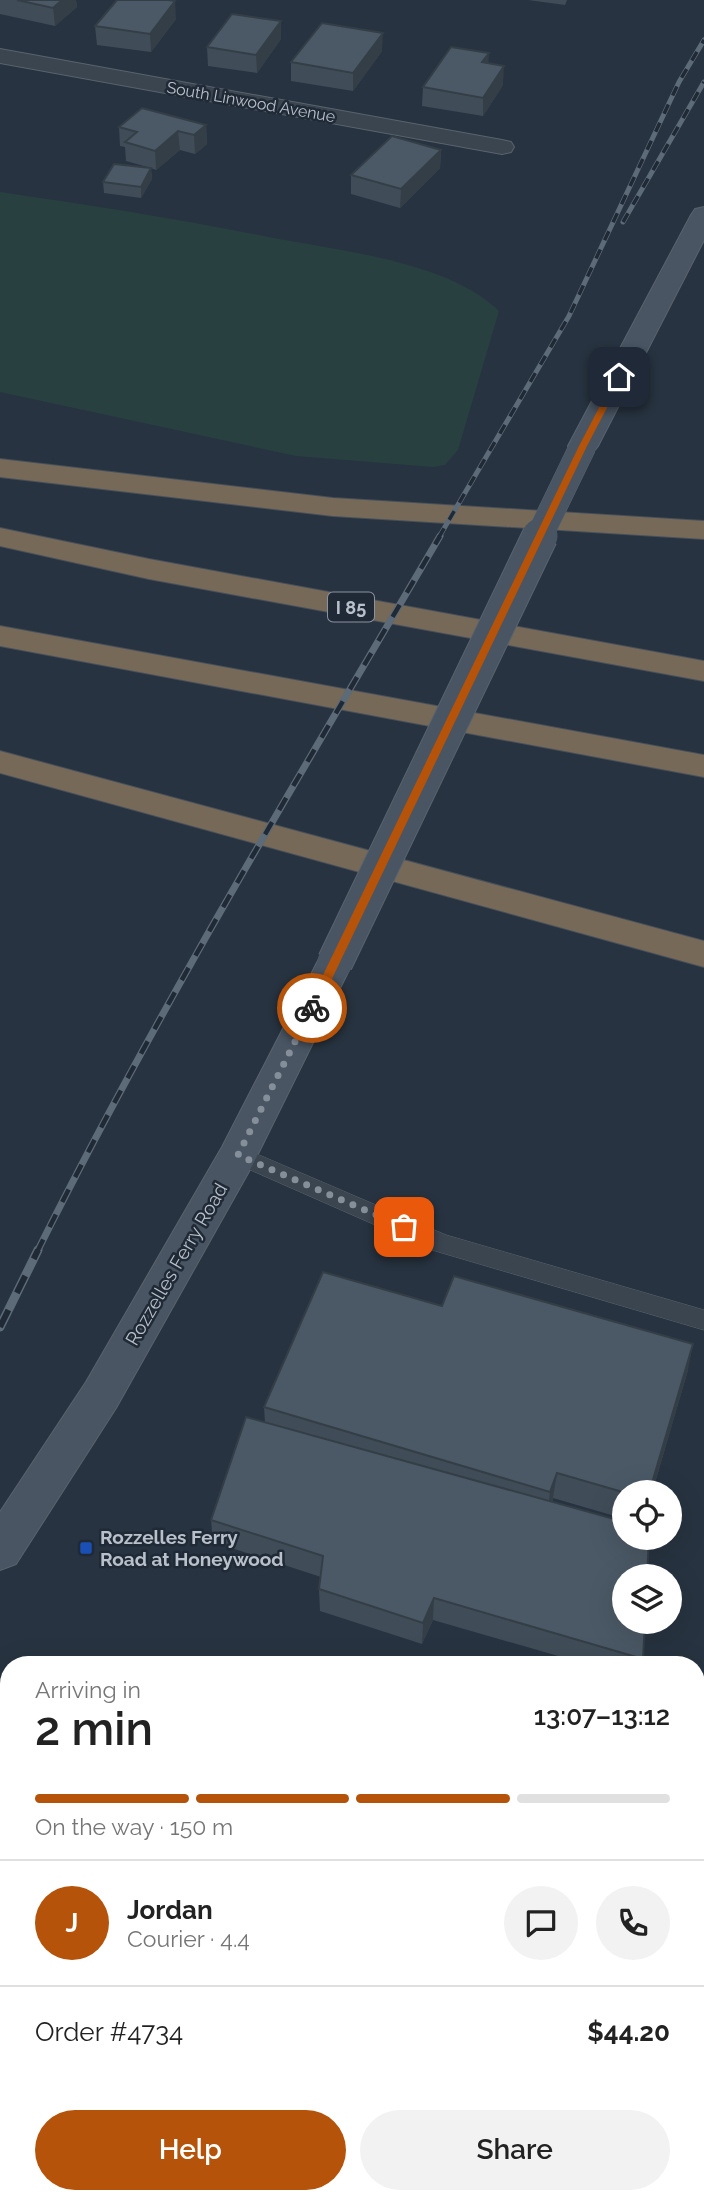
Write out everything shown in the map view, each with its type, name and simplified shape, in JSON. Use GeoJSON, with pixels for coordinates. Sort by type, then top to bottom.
{"type":"FeatureCollection","features":[{"type":"Feature","properties":{"kind":"highway"},"geometry":{"type":"LineString","coordinates":[[0,468],[333,507],[704,530]]}},
{"type":"Feature","properties":{"kind":"highway","name":"I 85"},"geometry":{"type":"LineString","coordinates":[[0,537],[149,569],[704,671]]}},
{"type":"Feature","properties":{"kind":"highway"},"geometry":{"type":"LineString","coordinates":[[0,636],[704,766]]}},
{"type":"Feature","properties":{"kind":"highway"},"geometry":{"type":"LineString","coordinates":[[0,762],[704,954]]}},
{"type":"Feature","properties":{"kind":"street","name":"South Linwood Avenue"},"geometry":{"type":"LineString","coordinates":[[0,56],[502,147]]}},
{"type":"Feature","properties":{"kind":"street","name":"Rozzelles Ferry Road"},"geometry":{"type":"LineString","coordinates":[[0,1549],[101,1395],[238,1155],[335,962],[583,446],[704,215]]}},
{"type":"Feature","properties":{"kind":"lane"},"geometry":{"type":"LineString","coordinates":[[238,1155],[440,1243],[704,1320]]}},
{"type":"Feature","properties":{"kind":"green space"},"geometry":{"type":"Polygon","coordinates":[[[0,192],[172,219],[362,254],[424,270],[478,294],[499,311],[458,450],[445,465],[433,467],[296,456],[0,392],[0,192]]]}},
{"type":"Feature","properties":{"kind":"building"},"geometry":{"type":"Polygon","coordinates":[[[17,0],[62,0],[53,8],[17,0]]]}},
{"type":"Feature","properties":{"kind":"building"},"geometry":{"type":"Polygon","coordinates":[[[117,0],[175,1],[150,34],[95,26],[117,0]]]}},
{"type":"Feature","properties":{"kind":"building"},"geometry":{"type":"Polygon","coordinates":[[[232,14],[281,21],[256,55],[207,47],[232,14]]]}},
{"type":"Feature","properties":{"kind":"building"},"geometry":{"type":"Polygon","coordinates":[[[322,23],[383,33],[353,73],[291,62],[322,23]]]}},
{"type":"Feature","properties":{"kind":"building"},"geometry":{"type":"Polygon","coordinates":[[[451,47],[489,53],[482,62],[504,66],[483,98],[423,87],[451,47]]]}},
{"type":"Feature","properties":{"kind":"building"},"geometry":{"type":"Polygon","coordinates":[[[142,108],[206,125],[194,135],[178,131],[155,151],[125,142],[137,132],[119,127],[142,108]]]}},
{"type":"Feature","properties":{"kind":"building"},"geometry":{"type":"Polygon","coordinates":[[[392,136],[441,150],[401,189],[351,175],[392,136]]]}},
{"type":"Feature","properties":{"kind":"building"},"geometry":{"type":"Polygon","coordinates":[[[114,164],[151,168],[141,187],[103,182],[114,164]]]}},
{"type":"Feature","properties":{"kind":"building"},"geometry":{"type":"Polygon","coordinates":[[[323,1272],[442,1306],[454,1276],[693,1344],[653,1480],[612,1480],[612,1489],[557,1473],[550,1492],[264,1407],[323,1272]]]}},
{"type":"Feature","properties":{"kind":"building"},"geometry":{"type":"Polygon","coordinates":[[[246,1417],[612,1518],[612,1550],[648,1550],[648,1564],[612,1564],[612,1634],[644,1634],[643,1656],[633,1656],[434,1598],[423,1623],[319,1589],[323,1556],[211,1520],[246,1417]]]}},
{"type":"Feature","properties":{"kind":"railway"},"geometry":{"type":"LineString","coordinates":[[439,537],[569,316],[679,82],[704,40]]}},
{"type":"Feature","properties":{"kind":"railway"},"geometry":{"type":"LineString","coordinates":[[623,222],[704,82]]}},
{"type":"Feature","properties":{"kind":"railway"},"geometry":{"type":"LineString","coordinates":[[37,1251],[182,980],[440,536]]}},
{"type":"Feature","properties":{"kind":"railway"},"geometry":{"type":"LineString","coordinates":[[0,1327],[37,1251]]}},
{"type":"Feature","properties":{"kind":"way so far"},"geometry":{"type":"LineString","coordinates":[[312,1008],[238,1155],[404,1227]]}},
{"type":"Feature","properties":{"kind":"place","name":"Rozzelles Ferry Road at Honeywood"},"geometry":{"type":"Point","coordinates":[86,1548]}},
{"type":"Feature","properties":{"kind":"route"},"geometry":{"type":"LineString","coordinates":[[312,1008],[583,446],[619,377]]}}]}
